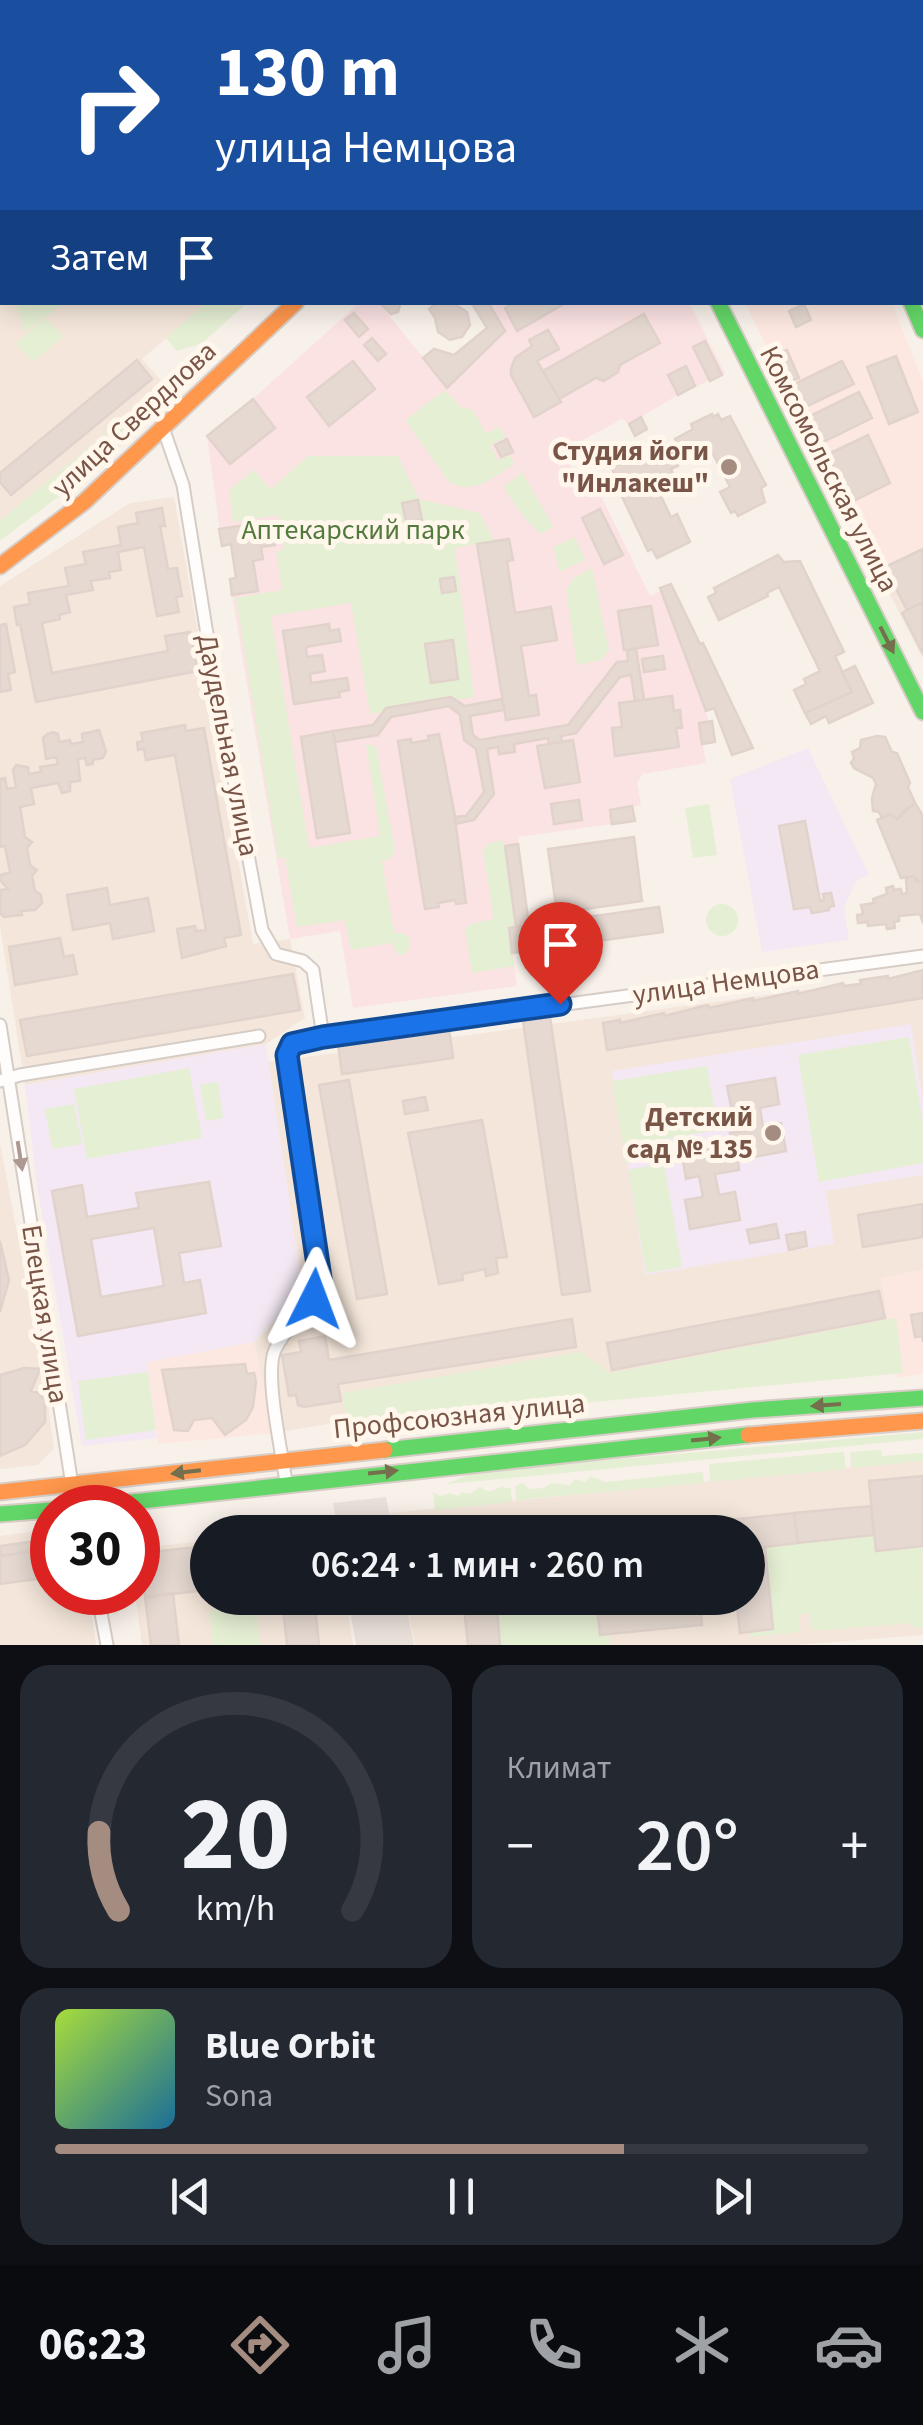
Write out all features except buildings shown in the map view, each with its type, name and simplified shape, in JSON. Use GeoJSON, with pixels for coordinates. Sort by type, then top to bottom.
{"type":"FeatureCollection","features":[{"type":"Feature","properties":{"kind":"main road","name":"улица Свердлова"},"geometry":{"type":"LineString","coordinates":[[0,566],[84,502],[293,305]]}},
{"type":"Feature","properties":{"kind":"main road","name":"Комсомольская улица"},"geometry":{"type":"LineString","coordinates":[[720,305],[923,712]]}},
{"type":"Feature","properties":{"kind":"main road"},"geometry":{"type":"LineString","coordinates":[[912,305],[923,330]]}},
{"type":"Feature","properties":{"kind":"main road","name":"Профсоюзная улица"},"geometry":{"type":"LineString","coordinates":[[72,1485],[753,1410],[923,1398]]}},
{"type":"Feature","properties":{"kind":"main road","name":"Профсоюзная улица"},"geometry":{"type":"LineString","coordinates":[[160,1497],[756,1434],[923,1421]]}},
{"type":"Feature","properties":{"kind":"main road","name":"Профсоюзная улица"},"geometry":{"type":"LineString","coordinates":[[0,1492],[30,1489]]}},
{"type":"Feature","properties":{"kind":"main road"},"geometry":{"type":"LineString","coordinates":[[0,1514],[30,1512]]}},
{"type":"Feature","properties":{"kind":"street","name":"Даудельная улица"},"geometry":{"type":"LineString","coordinates":[[163,428],[183,485],[262,930],[276,954],[303,961],[313,970],[323,1037]]}},
{"type":"Feature","properties":{"kind":"street","name":"улица Немцова"},"geometry":{"type":"LineString","coordinates":[[282,1460],[270,1366],[277,1346],[314,1299],[320,1278],[287,1055],[292,1044],[923,956]]}},
{"type":"Feature","properties":{"kind":"street","name":"Елецкая улица"},"geometry":{"type":"LineString","coordinates":[[0,1025],[4,1080],[72,1485]]}},
{"type":"Feature","properties":{"kind":"street"},"geometry":{"type":"LineString","coordinates":[[4,1080],[259,1036]]}},
{"type":"Feature","properties":{"kind":"street"},"geometry":{"type":"LineString","coordinates":[[282,1460],[286,1482]]}},
{"type":"Feature","properties":{"kind":"street"},"geometry":{"type":"LineString","coordinates":[[101,1615],[107,1645]]}},
{"type":"Feature","properties":{"kind":"shaded area"},"geometry":{"type":"Polygon","coordinates":[[[0,305],[205,305],[142,359],[164,384],[0,521],[0,305]]]}},
{"type":"Feature","properties":{"kind":"shaded area"},"geometry":{"type":"Polygon","coordinates":[[[357,305],[381,305],[447,387],[505,331],[489,305],[690,305],[725,373],[629,424],[622,419],[563,451],[583,490],[597,488],[650,596],[661,591],[709,721],[699,723],[706,763],[643,774],[637,782],[641,805],[611,810],[612,824],[518,837],[518,844],[506,846],[516,927],[509,929],[517,986],[353,1008],[340,931],[290,939],[232,595],[230,579],[236,578],[231,545],[222,546],[207,436],[357,305]]]}},
{"type":"Feature","properties":{"kind":"shaded area"},"geometry":{"type":"Polygon","coordinates":[[[746,305],[893,305],[923,381],[923,547],[877,569],[746,305]]]}},
{"type":"Feature","properties":{"kind":"shaded area"},"geometry":{"type":"Polygon","coordinates":[[[174,497],[253,944],[290,939],[305,1018],[266,1044],[25,1085],[0,926],[0,586],[130,503],[174,497]]]}},
{"type":"Feature","properties":{"kind":"shaded area"},"geometry":{"type":"Polygon","coordinates":[[[923,547],[923,659],[877,569],[923,547]]]}},
{"type":"Feature","properties":{"kind":"shaded area"},"geometry":{"type":"Polygon","coordinates":[[[808,748],[869,875],[856,881],[844,908],[849,940],[762,952],[730,779],[808,748]]]}},
{"type":"Feature","properties":{"kind":"shaded area"},"geometry":{"type":"Polygon","coordinates":[[[923,974],[923,1270],[881,1278],[890,1329],[274,1433],[254,1342],[303,1291],[268,1062],[923,974]]]}},
{"type":"Feature","properties":{"kind":"shaded area","name":"Детский сад № 135"},"geometry":{"type":"Polygon","coordinates":[[[911,1024],[923,1101],[923,1175],[826,1191],[834,1244],[645,1275],[612,1071],[911,1024]]]}},
{"type":"Feature","properties":{"kind":"shaded area"},"geometry":{"type":"Polygon","coordinates":[[[266,1044],[303,1291],[254,1342],[147,1362],[157,1438],[82,1446],[37,1186],[25,1085],[266,1044]]]}},
{"type":"Feature","properties":{"kind":"shaded area"},"geometry":{"type":"Polygon","coordinates":[[[0,1143],[54,1448],[38,1465],[0,1469],[0,1143]]]}},
{"type":"Feature","properties":{"kind":"shaded area"},"geometry":{"type":"Polygon","coordinates":[[[923,1270],[923,1374],[897,1378],[881,1278],[923,1270]]]}},
{"type":"Feature","properties":{"kind":"shaded area"},"geometry":{"type":"Polygon","coordinates":[[[254,1342],[274,1433],[158,1444],[147,1362],[254,1342]]]}},
{"type":"Feature","properties":{"kind":"shaded area"},"geometry":{"type":"Polygon","coordinates":[[[923,1460],[923,1635],[795,1645],[415,1645],[409,1615],[765,1615],[765,1515],[390,1513],[923,1460]]]}},
{"type":"Feature","properties":{"kind":"shaded area"},"geometry":{"type":"Polygon","coordinates":[[[386,1497],[390,1515],[335,1515],[333,1503],[386,1497]]]}},
{"type":"Feature","properties":{"kind":"shaded area"},"geometry":{"type":"Polygon","coordinates":[[[30,1532],[30,1615],[92,1615],[96,1645],[0,1645],[0,1536],[30,1532]]]}},
{"type":"Feature","properties":{"kind":"shaded area"},"geometry":{"type":"Polygon","coordinates":[[[190,1543],[190,1615],[349,1615],[353,1645],[142,1645],[138,1615],[160,1615],[160,1546],[190,1543]]]}},
{"type":"Feature","properties":{"kind":"shaded area"},"geometry":{"type":"Polygon","coordinates":[[[351,1615],[408,1615],[414,1645],[356,1645],[351,1615]]]}},
{"type":"Feature","properties":{"kind":"green space"},"geometry":{"type":"Polygon","coordinates":[[[17,305],[61,305],[25,332],[17,305]]]}},
{"type":"Feature","properties":{"kind":"green space"},"geometry":{"type":"Polygon","coordinates":[[[204,305],[245,305],[202,343],[177,351],[166,338],[204,305]]]}},
{"type":"Feature","properties":{"kind":"green space"},"geometry":{"type":"Polygon","coordinates":[[[46,318],[63,337],[33,362],[16,343],[46,318]]]}},
{"type":"Feature","properties":{"kind":"green space"},"geometry":{"type":"Polygon","coordinates":[[[164,384],[167,391],[138,429],[0,541],[0,521],[164,384]]]}},
{"type":"Feature","properties":{"kind":"green space"},"geometry":{"type":"Polygon","coordinates":[[[445,390],[461,407],[473,410],[486,433],[500,427],[506,437],[490,445],[498,460],[510,455],[514,464],[475,486],[449,482],[405,420],[445,390]]]}},
{"type":"Feature","properties":{"kind":"green space","name":"Аптекарский парк"},"geometry":{"type":"Polygon","coordinates":[[[308,456],[398,456],[419,499],[480,513],[494,541],[455,548],[474,697],[370,714],[351,603],[271,616],[309,848],[380,836],[366,744],[376,746],[395,851],[390,859],[382,861],[394,933],[409,937],[410,948],[405,954],[399,955],[391,943],[351,950],[345,920],[297,927],[285,858],[278,858],[236,598],[282,590],[276,552],[284,549],[278,515],[233,522],[229,490],[254,470],[271,489],[308,456]]]}},
{"type":"Feature","properties":{"kind":"green space"},"geometry":{"type":"Polygon","coordinates":[[[522,472],[554,527],[541,534],[503,487],[522,472]]]}},
{"type":"Feature","properties":{"kind":"green space"},"geometry":{"type":"Polygon","coordinates":[[[575,537],[585,560],[560,572],[553,547],[575,537]]]}},
{"type":"Feature","properties":{"kind":"green space"},"geometry":{"type":"Polygon","coordinates":[[[592,568],[609,650],[601,660],[577,665],[566,590],[574,578],[592,568]]]}},
{"type":"Feature","properties":{"kind":"green space"},"geometry":{"type":"Polygon","coordinates":[[[709,804],[717,855],[693,858],[685,808],[709,804]]]}},
{"type":"Feature","properties":{"kind":"green space"},"geometry":{"type":"Polygon","coordinates":[[[504,840],[515,925],[508,928],[514,966],[472,973],[465,929],[494,919],[483,851],[489,843],[504,840]]]}},
{"type":"Feature","properties":{"kind":"green space"},"geometry":{"type":"Polygon","coordinates":[[[722,904],[733,909],[738,920],[733,931],[722,936],[711,931],[706,920],[711,909],[722,904]]]}},
{"type":"Feature","properties":{"kind":"green space"},"geometry":{"type":"Polygon","coordinates":[[[909,1037],[923,1124],[923,1163],[819,1182],[798,1055],[909,1037]]]}},
{"type":"Feature","properties":{"kind":"green space"},"geometry":{"type":"Polygon","coordinates":[[[707,1066],[718,1130],[662,1139],[665,1156],[626,1163],[612,1081],[707,1066]]]}},
{"type":"Feature","properties":{"kind":"green space"},"geometry":{"type":"Polygon","coordinates":[[[189,1068],[202,1138],[87,1159],[74,1089],[189,1068]]]}},
{"type":"Feature","properties":{"kind":"green space"},"geometry":{"type":"Polygon","coordinates":[[[218,1082],[223,1118],[206,1121],[200,1085],[218,1082]]]}},
{"type":"Feature","properties":{"kind":"green space"},"geometry":{"type":"Polygon","coordinates":[[[74,1104],[82,1144],[52,1149],[45,1109],[74,1104]]]}},
{"type":"Feature","properties":{"kind":"green space"},"geometry":{"type":"Polygon","coordinates":[[[664,1163],[682,1267],[646,1273],[628,1170],[664,1163]]]}},
{"type":"Feature","properties":{"kind":"green space"},"geometry":{"type":"Polygon","coordinates":[[[896,1318],[903,1373],[346,1425],[343,1393],[581,1352],[610,1373],[896,1318]]]}},
{"type":"Feature","properties":{"kind":"green space"},"geometry":{"type":"Polygon","coordinates":[[[148,1372],[156,1430],[86,1440],[78,1381],[148,1372]]]}},
{"type":"Feature","properties":{"kind":"green space"},"geometry":{"type":"Polygon","coordinates":[[[923,1432],[923,1439],[446,1484],[475,1472],[923,1432]]]}},
{"type":"Feature","properties":{"kind":"green space"},"geometry":{"type":"Polygon","coordinates":[[[881,1450],[882,1456],[923,1453],[923,1461],[851,1468],[850,1452],[881,1450]]]}},
{"type":"Feature","properties":{"kind":"green space"},"geometry":{"type":"Polygon","coordinates":[[[844,1452],[846,1469],[710,1482],[709,1464],[844,1452]]]}},
{"type":"Feature","properties":{"kind":"green space"},"geometry":{"type":"Polygon","coordinates":[[[703,1472],[704,1483],[516,1500],[515,1486],[523,1483],[529,1489],[551,1483],[569,1485],[576,1479],[585,1482],[591,1476],[605,1482],[703,1472]]]}},
{"type":"Feature","properties":{"kind":"green space"},"geometry":{"type":"Polygon","coordinates":[[[480,1487],[489,1491],[511,1488],[512,1502],[435,1510],[433,1492],[458,1496],[480,1487]]]}},
{"type":"Feature","properties":{"kind":"green space"},"geometry":{"type":"Polygon","coordinates":[[[874,1535],[876,1551],[922,1546],[923,1627],[913,1628],[912,1623],[813,1631],[809,1613],[800,1614],[799,1632],[750,1637],[750,1632],[773,1629],[765,1547],[874,1535]]]}},
{"type":"Feature","properties":{"kind":"green space"},"geometry":{"type":"Polygon","coordinates":[[[209,1615],[257,1615],[261,1645],[213,1645],[209,1615]]]}},
{"type":"Feature","properties":{"kind":"green space"},"geometry":{"type":"Polygon","coordinates":[[[497,1615],[598,1615],[600,1635],[609,1634],[610,1645],[500,1645],[497,1615]]]}},
{"type":"Feature","properties":{"kind":"traffic: fast"},"geometry":{"type":"LineString","coordinates":[[720,305],[923,712]]}},
{"type":"Feature","properties":{"kind":"traffic: fast"},"geometry":{"type":"LineString","coordinates":[[912,305],[923,330]]}},
{"type":"Feature","properties":{"kind":"traffic: fast"},"geometry":{"type":"LineString","coordinates":[[385,1450],[753,1410],[923,1398]]}},
{"type":"Feature","properties":{"kind":"traffic: fast"},"geometry":{"type":"LineString","coordinates":[[160,1499],[748,1435]]}},
{"type":"Feature","properties":{"kind":"traffic: fast"},"geometry":{"type":"LineString","coordinates":[[0,1514],[30,1512]]}},
{"type":"Feature","properties":{"kind":"traffic: slow"},"geometry":{"type":"LineString","coordinates":[[0,566],[84,502],[293,305]]}},
{"type":"Feature","properties":{"kind":"traffic: slow"},"geometry":{"type":"LineString","coordinates":[[748,1435],[923,1421]]}},
{"type":"Feature","properties":{"kind":"traffic: slow"},"geometry":{"type":"LineString","coordinates":[[0,1492],[385,1450]]}},
{"type":"Feature","properties":{"kind":"place","name":"Студия йоги \"Инлакеш\""},"geometry":{"type":"Point","coordinates":[729,467]}},
{"type":"Feature","properties":{"kind":"place","name":"Детский сад № 135"},"geometry":{"type":"Point","coordinates":[773,1133]}},
{"type":"Feature","properties":{"kind":"route"},"geometry":{"type":"LineString","coordinates":[[314,1299],[320,1278],[287,1055],[292,1044],[560,1004]]}}]}
